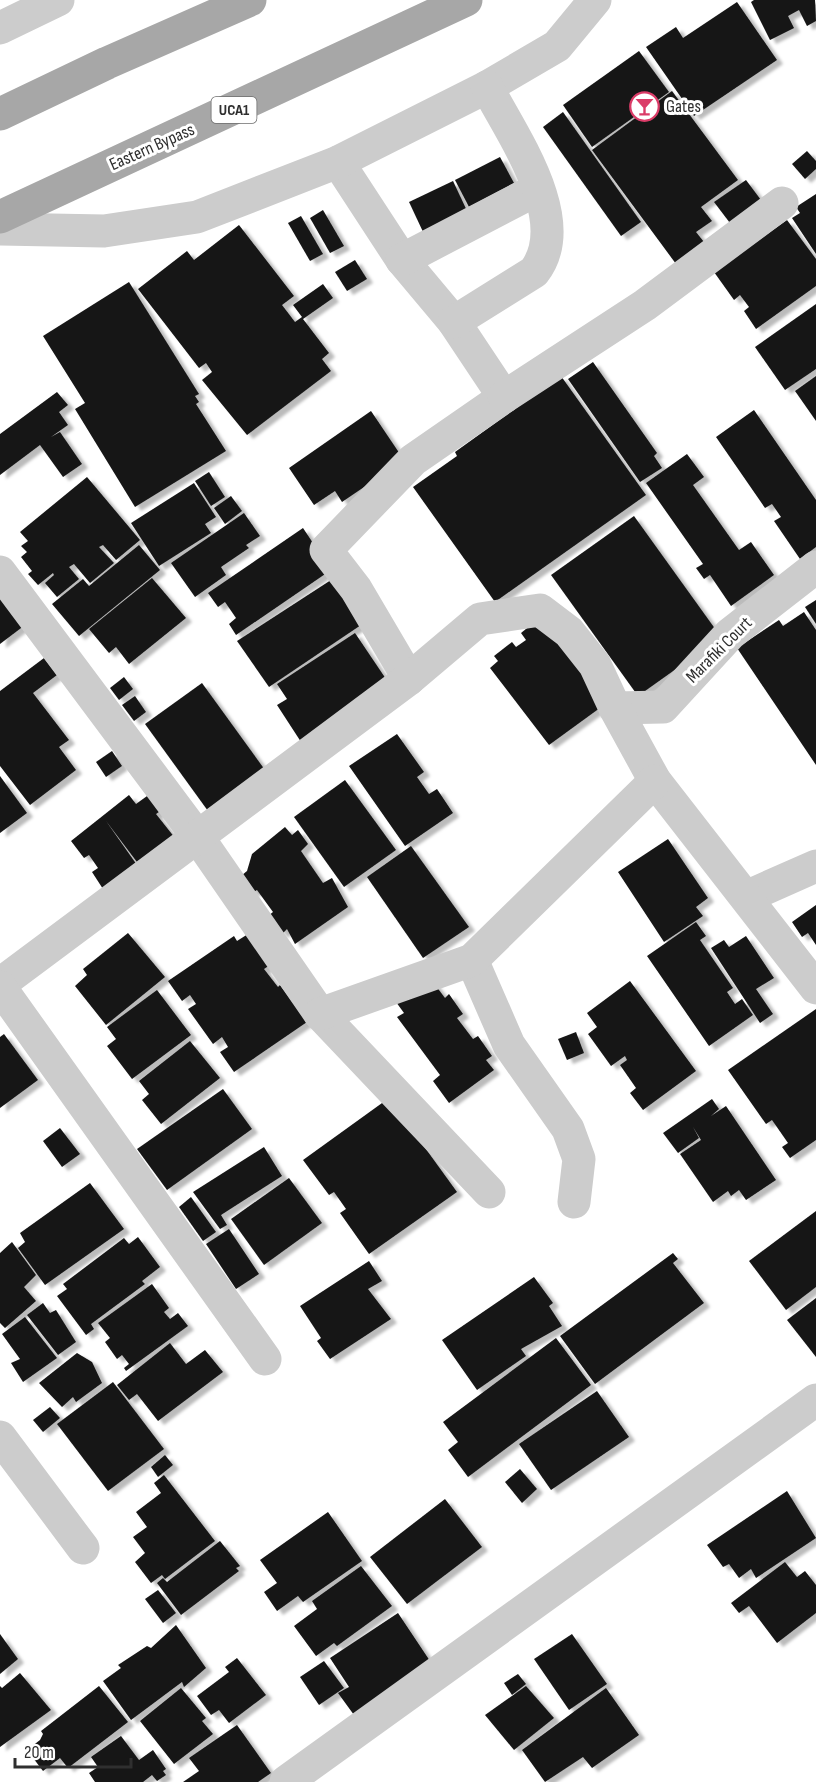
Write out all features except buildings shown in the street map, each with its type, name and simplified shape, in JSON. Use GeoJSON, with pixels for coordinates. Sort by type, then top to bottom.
{"type":"FeatureCollection","features":[{"type":"Feature","properties":{"kind":"main road"},"geometry":{"type":"LineString","coordinates":[[0,114],[107,63],[250,0]]}},
{"type":"Feature","properties":{"kind":"main road","name":"Eastern Bypass"},"geometry":{"type":"LineString","coordinates":[[0,217],[466,0]]}},
{"type":"Feature","properties":{"kind":"street"},"geometry":{"type":"LineString","coordinates":[[0,28],[58,0]]}},
{"type":"Feature","properties":{"kind":"street"},"geometry":{"type":"LineString","coordinates":[[0,229],[104,231],[197,217],[338,162],[487,87],[557,46],[595,0]]}},
{"type":"Feature","properties":{"kind":"street"},"geometry":{"type":"LineString","coordinates":[[454,322],[534,272],[540,264],[547,244],[548,220],[530,166],[487,87]]}},
{"type":"Feature","properties":{"kind":"street"},"geometry":{"type":"LineString","coordinates":[[338,162],[402,260],[454,322],[504,397]]}},
{"type":"Feature","properties":{"kind":"street"},"geometry":{"type":"LineString","coordinates":[[402,260],[538,189]]}},
{"type":"Feature","properties":{"kind":"street"},"geometry":{"type":"LineString","coordinates":[[409,679],[356,589],[326,550],[413,460],[504,397],[645,305],[782,203]]}},
{"type":"Feature","properties":{"kind":"street","name":"Marafiki Court"},"geometry":{"type":"LineString","coordinates":[[615,708],[663,706],[730,633],[816,567]]}},
{"type":"Feature","properties":{"kind":"street"},"geometry":{"type":"LineString","coordinates":[[0,572],[197,836],[320,1014],[489,1192]]}},
{"type":"Feature","properties":{"kind":"street"},"geometry":{"type":"LineString","coordinates":[[265,1359],[0,985],[409,679],[480,619],[540,610],[568,632],[595,665],[615,708],[655,781],[816,988]]}},
{"type":"Feature","properties":{"kind":"street"},"geometry":{"type":"LineString","coordinates":[[320,1014],[472,960],[655,781]]}},
{"type":"Feature","properties":{"kind":"street"},"geometry":{"type":"LineString","coordinates":[[746,897],[816,866]]}},
{"type":"Feature","properties":{"kind":"street"},"geometry":{"type":"LineString","coordinates":[[472,960],[509,1045],[568,1129],[579,1159],[574,1202]]}},
{"type":"Feature","properties":{"kind":"street"},"geometry":{"type":"LineString","coordinates":[[286,1782],[816,1401]]}},
{"type":"Feature","properties":{"kind":"street"},"geometry":{"type":"LineString","coordinates":[[0,1437],[83,1548]]}},
{"type":"Feature","properties":{"kind":"place","name":"Gates"},"geometry":{"type":"Point","coordinates":[645,106]}}]}
